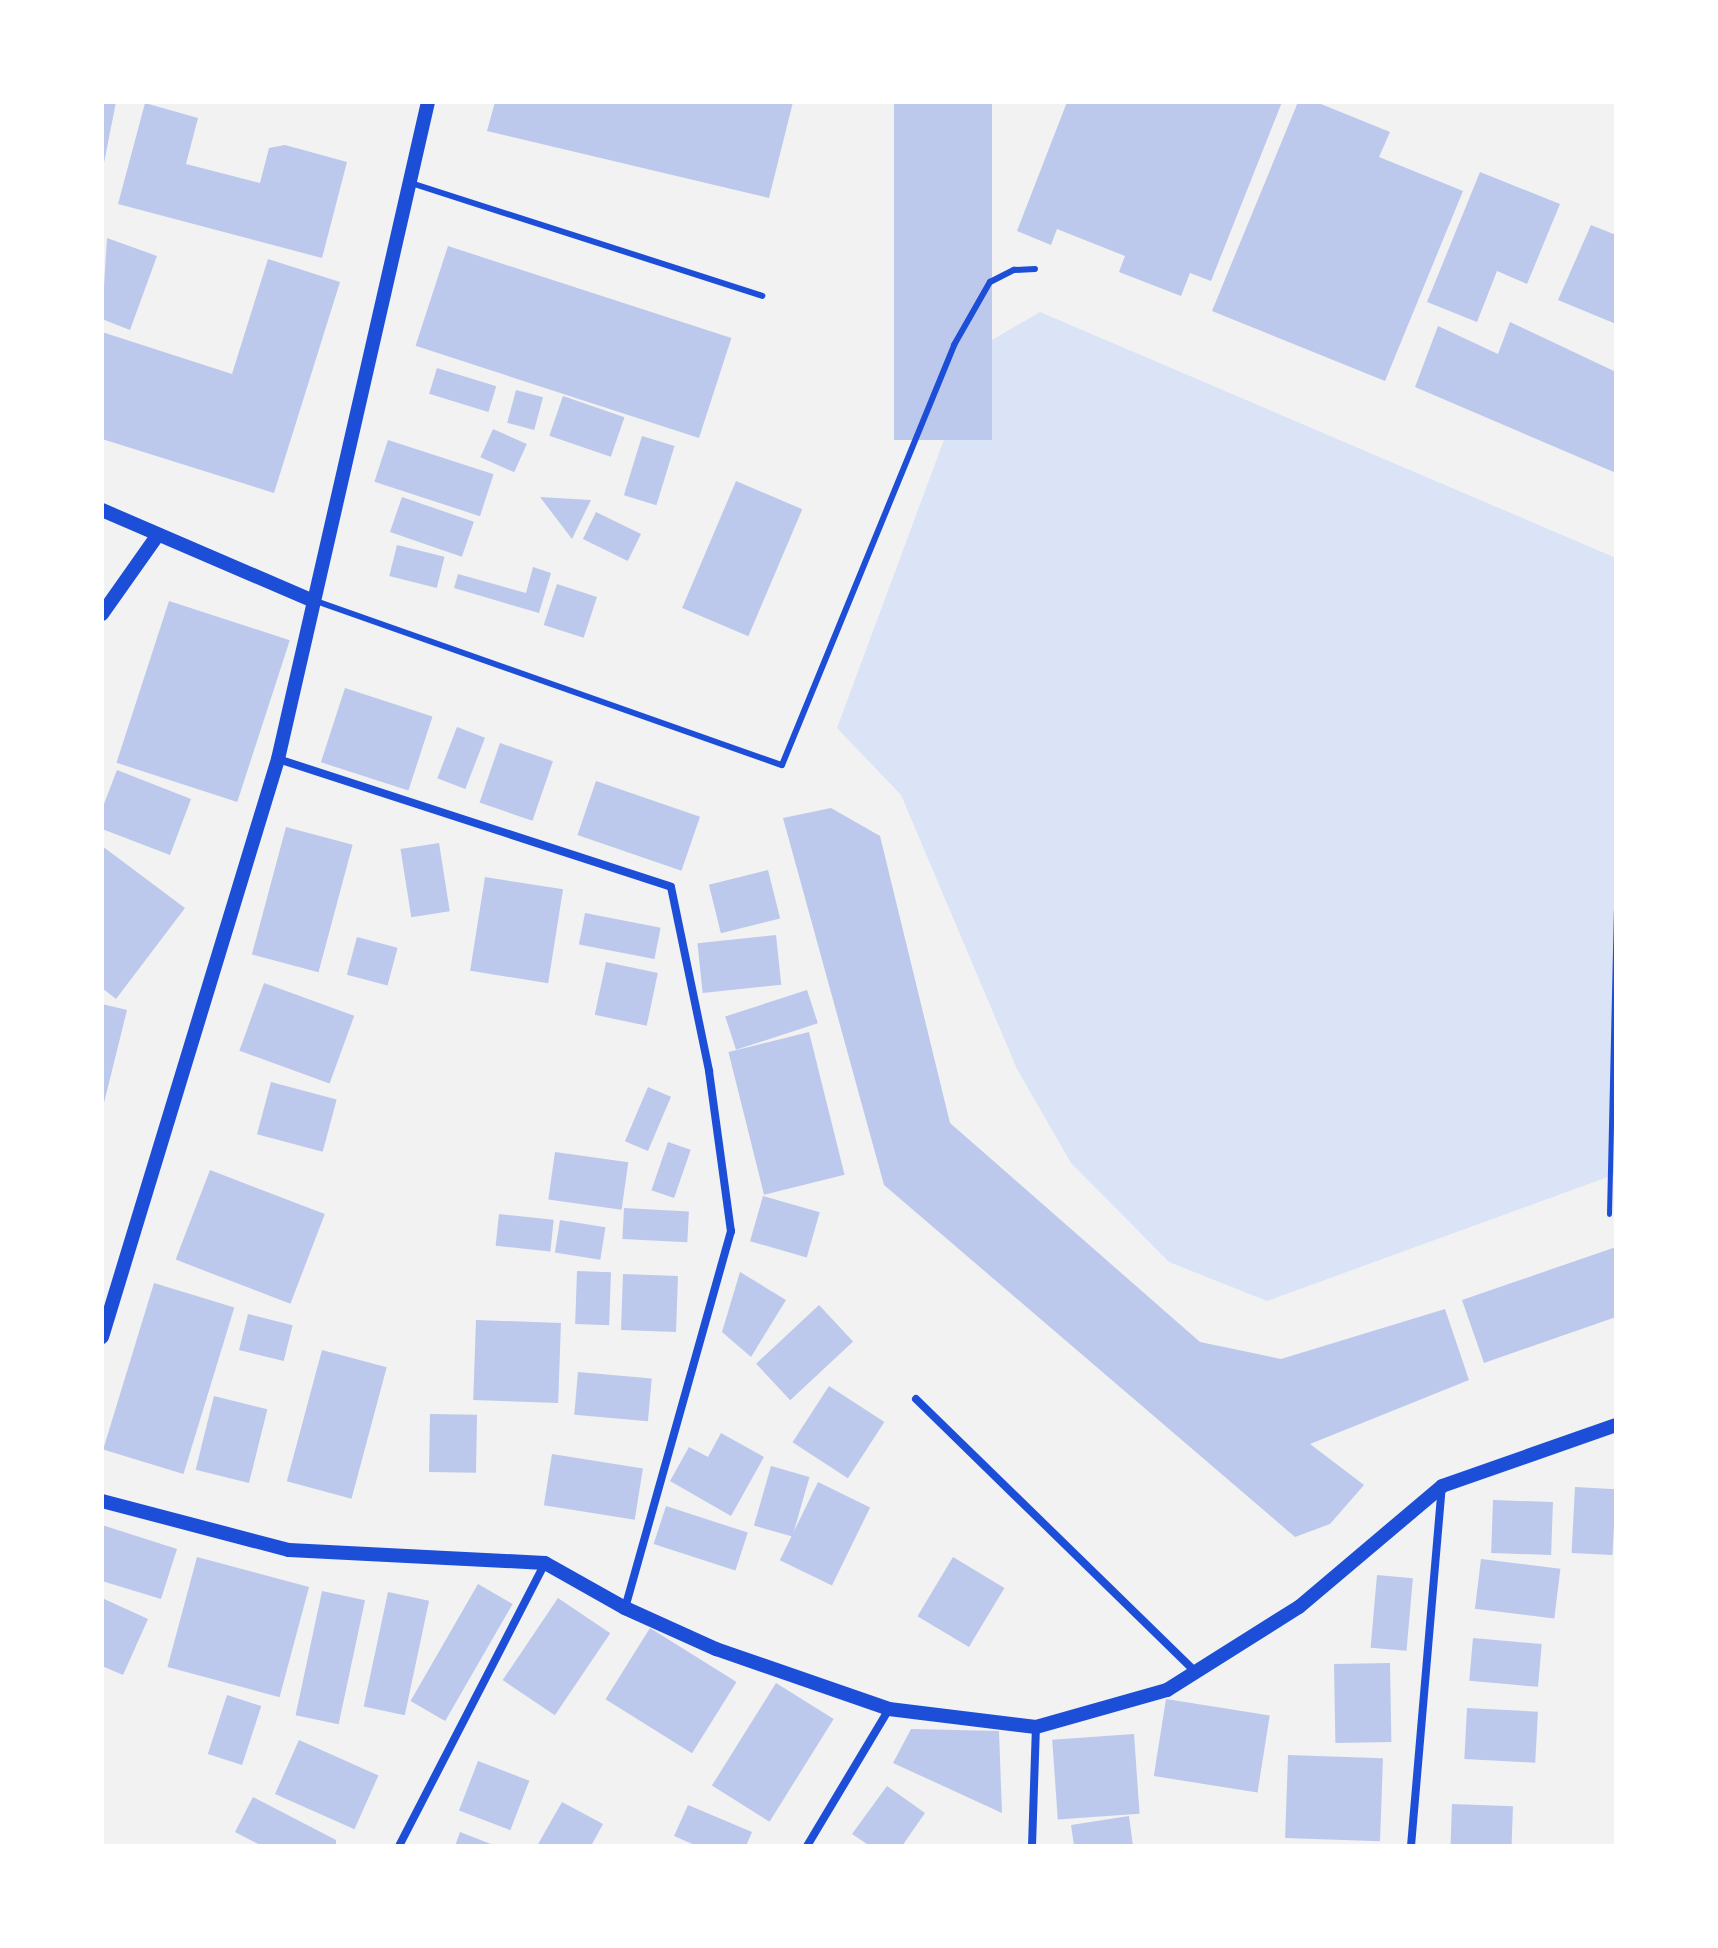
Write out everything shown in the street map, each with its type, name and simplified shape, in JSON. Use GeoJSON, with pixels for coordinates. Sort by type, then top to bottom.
{"type":"FeatureCollection","features":[{"type":"Feature","properties":{"kind":"street"},"geometry":{"type":"LineString","coordinates":[[102,1337],[278,759],[311,600],[428,102]]}},
{"type":"Feature","properties":{"kind":"street"},"geometry":{"type":"LineString","coordinates":[[102,510],[311,600]]}},
{"type":"Feature","properties":{"kind":"street"},"geometry":{"type":"LineString","coordinates":[[102,614],[157,536]]}},
{"type":"Feature","properties":{"kind":"street"},"geometry":{"type":"LineString","coordinates":[[278,759],[671,887],[709,1071],[731,1231],[625,1608]]}},
{"type":"Feature","properties":{"kind":"street"},"geometry":{"type":"LineString","coordinates":[[916,1399],[1197,1673]]}},
{"type":"Feature","properties":{"kind":"street"},"geometry":{"type":"LineString","coordinates":[[102,1501],[289,1550],[545,1563],[625,1608],[716,1649],[889,1709],[1036,1727],[1167,1690],[1299,1607],[1442,1486],[1616,1425]]}},
{"type":"Feature","properties":{"kind":"street"},"geometry":{"type":"LineString","coordinates":[[1411,1846],[1442,1486]]}},
{"type":"Feature","properties":{"kind":"street"},"geometry":{"type":"LineString","coordinates":[[399,1846],[545,1563]]}},
{"type":"Feature","properties":{"kind":"street"},"geometry":{"type":"LineString","coordinates":[[807,1846],[889,1709]]}},
{"type":"Feature","properties":{"kind":"street"},"geometry":{"type":"LineString","coordinates":[[1032,1846],[1036,1727]]}},
{"type":"Feature","properties":{"kind":"lane"},"geometry":{"type":"LineString","coordinates":[[409,183],[762,296]]}},
{"type":"Feature","properties":{"kind":"lane"},"geometry":{"type":"LineString","coordinates":[[311,600],[782,765],[954,345],[990,282],[1014,270],[1035,269]]}},
{"type":"Feature","properties":{"kind":"path"},"geometry":{"type":"LineString","coordinates":[[1609,1214],[1616,910]]}},
{"type":"Feature","properties":{"kind":"shaded area"},"geometry":{"type":"Polygon","coordinates":[[[1040,312],[1616,558],[1616,1174],[1267,1301],[1169,1262],[1071,1163],[1017,1069],[901,795],[837,728],[978,348],[1040,312]]]}},
{"type":"Feature","properties":{"kind":"building"},"geometry":{"type":"Polygon","coordinates":[[[102,102],[116,102],[103,168],[102,167],[102,102]]]}},
{"type":"Feature","properties":{"kind":"building"},"geometry":{"type":"Polygon","coordinates":[[[495,102],[793,102],[769,198],[487,131],[495,102]]]}},
{"type":"Feature","properties":{"kind":"building"},"geometry":{"type":"Polygon","coordinates":[[[894,102],[992,102],[992,440],[894,440],[894,102]]]}},
{"type":"Feature","properties":{"kind":"building"},"geometry":{"type":"Polygon","coordinates":[[[1067,102],[1282,102],[1211,281],[1190,273],[1181,296],[1119,272],[1125,256],[1057,229],[1051,245],[1017,231],[1067,102]]]}},
{"type":"Feature","properties":{"kind":"building"},"geometry":{"type":"Polygon","coordinates":[[[1298,102],[1316,102],[1390,132],[1379,157],[1463,191],[1385,381],[1212,311],[1298,102]]]}},
{"type":"Feature","properties":{"kind":"building"},"geometry":{"type":"Polygon","coordinates":[[[145,103],[198,118],[186,164],[260,183],[269,148],[285,145],[347,162],[322,258],[118,204],[145,103]]]}},
{"type":"Feature","properties":{"kind":"building"},"geometry":{"type":"Polygon","coordinates":[[[1480,172],[1560,204],[1527,284],[1497,271],[1477,322],[1427,302],[1480,172]]]}},
{"type":"Feature","properties":{"kind":"building"},"geometry":{"type":"Polygon","coordinates":[[[1591,225],[1616,235],[1616,324],[1558,300],[1591,225]]]}},
{"type":"Feature","properties":{"kind":"building"},"geometry":{"type":"Polygon","coordinates":[[[107,238],[157,256],[130,330],[102,319],[107,238]]]}},
{"type":"Feature","properties":{"kind":"building"},"geometry":{"type":"Polygon","coordinates":[[[448,246],[731,338],[699,438],[416,346],[448,246]]]}},
{"type":"Feature","properties":{"kind":"building"},"geometry":{"type":"Polygon","coordinates":[[[268,259],[340,282],[274,493],[102,439],[102,332],[232,374],[268,259]]]}},
{"type":"Feature","properties":{"kind":"building"},"geometry":{"type":"Polygon","coordinates":[[[1510,322],[1616,372],[1616,473],[1415,387],[1438,326],[1498,354],[1510,322]]]}},
{"type":"Feature","properties":{"kind":"building"},"geometry":{"type":"Polygon","coordinates":[[[437,368],[496,386],[488,412],[429,394],[437,368]]]}},
{"type":"Feature","properties":{"kind":"building"},"geometry":{"type":"Polygon","coordinates":[[[516,390],[543,397],[534,430],[507,423],[516,390]]]}},
{"type":"Feature","properties":{"kind":"building"},"geometry":{"type":"Polygon","coordinates":[[[563,396],[624,417],[611,457],[549,436],[563,396]]]}},
{"type":"Feature","properties":{"kind":"building"},"geometry":{"type":"Polygon","coordinates":[[[493,429],[527,444],[514,472],[480,457],[493,429]]]}},
{"type":"Feature","properties":{"kind":"building"},"geometry":{"type":"Polygon","coordinates":[[[642,436],[675,446],[656,505],[624,495],[642,436]]]}},
{"type":"Feature","properties":{"kind":"building"},"geometry":{"type":"Polygon","coordinates":[[[388,440],[494,474],[480,516],[374,482],[388,440]]]}},
{"type":"Feature","properties":{"kind":"building"},"geometry":{"type":"Polygon","coordinates":[[[736,481],[802,509],[748,636],[682,608],[736,481]]]}},
{"type":"Feature","properties":{"kind":"building"},"geometry":{"type":"Polygon","coordinates":[[[402,497],[474,522],[462,557],[390,532],[402,497]]]}},
{"type":"Feature","properties":{"kind":"building"},"geometry":{"type":"Polygon","coordinates":[[[540,497],[591,500],[572,539],[540,497]]]}},
{"type":"Feature","properties":{"kind":"building"},"geometry":{"type":"Polygon","coordinates":[[[596,512],[641,534],[628,561],[583,539],[596,512]]]}},
{"type":"Feature","properties":{"kind":"building"},"geometry":{"type":"Polygon","coordinates":[[[397,545],[445,557],[437,588],[389,576],[397,545]]]}},
{"type":"Feature","properties":{"kind":"building"},"geometry":{"type":"Polygon","coordinates":[[[533,567],[551,573],[539,613],[454,588],[458,574],[526,593],[533,567]]]}},
{"type":"Feature","properties":{"kind":"building"},"geometry":{"type":"Polygon","coordinates":[[[557,584],[597,597],[584,638],[544,625],[557,584]]]}},
{"type":"Feature","properties":{"kind":"building"},"geometry":{"type":"Polygon","coordinates":[[[169,601],[290,640],[237,802],[116,763],[169,601]]]}},
{"type":"Feature","properties":{"kind":"building"},"geometry":{"type":"Polygon","coordinates":[[[345,688],[432,716],[408,791],[321,762],[345,688]]]}},
{"type":"Feature","properties":{"kind":"building"},"geometry":{"type":"Polygon","coordinates":[[[457,727],[485,738],[465,789],[437,778],[457,727]]]}},
{"type":"Feature","properties":{"kind":"building"},"geometry":{"type":"Polygon","coordinates":[[[500,743],[553,761],[532,821],[479,803],[500,743]]]}},
{"type":"Feature","properties":{"kind":"building"},"geometry":{"type":"Polygon","coordinates":[[[117,770],[191,799],[170,855],[102,829],[102,809],[117,770]]]}},
{"type":"Feature","properties":{"kind":"building"},"geometry":{"type":"Polygon","coordinates":[[[596,781],[700,817],[681,871],[577,835],[596,781]]]}},
{"type":"Feature","properties":{"kind":"building"},"geometry":{"type":"Polygon","coordinates":[[[831,808],[880,836],[950,1123],[1200,1342],[1281,1359],[1445,1309],[1469,1380],[1310,1444],[1364,1485],[1330,1524],[1295,1537],[884,1185],[783,818],[831,808]]]}},
{"type":"Feature","properties":{"kind":"building"},"geometry":{"type":"Polygon","coordinates":[[[286,827],[353,845],[318,972],[252,955],[286,827]]]}},
{"type":"Feature","properties":{"kind":"building"},"geometry":{"type":"Polygon","coordinates":[[[439,843],[450,911],[411,917],[400,849],[439,843]]]}},
{"type":"Feature","properties":{"kind":"building"},"geometry":{"type":"Polygon","coordinates":[[[102,846],[185,908],[116,999],[102,988],[102,846]]]}},
{"type":"Feature","properties":{"kind":"building"},"geometry":{"type":"Polygon","coordinates":[[[768,870],[780,919],[721,933],[709,885],[768,870]]]}},
{"type":"Feature","properties":{"kind":"building"},"geometry":{"type":"Polygon","coordinates":[[[485,877],[563,889],[548,983],[470,971],[485,877]]]}},
{"type":"Feature","properties":{"kind":"building"},"geometry":{"type":"Polygon","coordinates":[[[585,913],[661,928],[654,959],[579,944],[585,913]]]}},
{"type":"Feature","properties":{"kind":"building"},"geometry":{"type":"Polygon","coordinates":[[[776,935],[781,985],[703,993],[697,943],[776,935]]]}},
{"type":"Feature","properties":{"kind":"building"},"geometry":{"type":"Polygon","coordinates":[[[357,937],[398,948],[387,986],[347,975],[357,937]]]}},
{"type":"Feature","properties":{"kind":"building"},"geometry":{"type":"Polygon","coordinates":[[[606,962],[658,973],[647,1026],[595,1015],[606,962]]]}},
{"type":"Feature","properties":{"kind":"building"},"geometry":{"type":"Polygon","coordinates":[[[264,983],[354,1016],[330,1083],[239,1051],[264,983]]]}},
{"type":"Feature","properties":{"kind":"building"},"geometry":{"type":"Polygon","coordinates":[[[807,990],[818,1023],[736,1050],[725,1017],[807,990]]]}},
{"type":"Feature","properties":{"kind":"building"},"geometry":{"type":"Polygon","coordinates":[[[102,1004],[127,1010],[103,1107],[102,1107],[102,1004]]]}},
{"type":"Feature","properties":{"kind":"building"},"geometry":{"type":"Polygon","coordinates":[[[809,1032],[845,1175],[764,1195],[728,1052],[809,1032]]]}},
{"type":"Feature","properties":{"kind":"building"},"geometry":{"type":"Polygon","coordinates":[[[271,1082],[337,1100],[323,1152],[257,1134],[271,1082]]]}},
{"type":"Feature","properties":{"kind":"building"},"geometry":{"type":"Polygon","coordinates":[[[648,1087],[671,1097],[648,1151],[625,1141],[648,1087]]]}},
{"type":"Feature","properties":{"kind":"building"},"geometry":{"type":"Polygon","coordinates":[[[668,1142],[691,1150],[674,1198],[651,1190],[668,1142]]]}},
{"type":"Feature","properties":{"kind":"building"},"geometry":{"type":"Polygon","coordinates":[[[555,1152],[628,1162],[622,1210],[548,1200],[555,1152]]]}},
{"type":"Feature","properties":{"kind":"building"},"geometry":{"type":"Polygon","coordinates":[[[210,1170],[325,1214],[290,1304],[176,1260],[210,1170]]]}},
{"type":"Feature","properties":{"kind":"building"},"geometry":{"type":"Polygon","coordinates":[[[763,1196],[820,1212],[807,1257],[750,1241],[763,1196]]]}},
{"type":"Feature","properties":{"kind":"building"},"geometry":{"type":"Polygon","coordinates":[[[624,1208],[689,1211],[687,1242],[622,1239],[624,1208]]]}},
{"type":"Feature","properties":{"kind":"building"},"geometry":{"type":"Polygon","coordinates":[[[499,1214],[554,1220],[550,1252],[496,1246],[499,1214]]]}},
{"type":"Feature","properties":{"kind":"building"},"geometry":{"type":"Polygon","coordinates":[[[560,1220],[605,1227],[600,1260],[555,1253],[560,1220]]]}},
{"type":"Feature","properties":{"kind":"building"},"geometry":{"type":"Polygon","coordinates":[[[1616,1247],[1616,1317],[1484,1363],[1462,1300],[1616,1247]]]}},
{"type":"Feature","properties":{"kind":"building"},"geometry":{"type":"Polygon","coordinates":[[[577,1271],[611,1272],[609,1325],[575,1324],[577,1271]]]}},
{"type":"Feature","properties":{"kind":"building"},"geometry":{"type":"Polygon","coordinates":[[[740,1272],[786,1300],[751,1357],[722,1332],[740,1272]]]}},
{"type":"Feature","properties":{"kind":"building"},"geometry":{"type":"Polygon","coordinates":[[[623,1274],[678,1276],[676,1332],[621,1330],[623,1274]]]}},
{"type":"Feature","properties":{"kind":"building"},"geometry":{"type":"Polygon","coordinates":[[[154,1283],[234,1308],[183,1474],[103,1449],[154,1283]]]}},
{"type":"Feature","properties":{"kind":"building"},"geometry":{"type":"Polygon","coordinates":[[[819,1305],[853,1342],[790,1400],[756,1364],[819,1305]]]}},
{"type":"Feature","properties":{"kind":"building"},"geometry":{"type":"Polygon","coordinates":[[[248,1314],[293,1325],[284,1361],[239,1350],[248,1314]]]}},
{"type":"Feature","properties":{"kind":"building"},"geometry":{"type":"Polygon","coordinates":[[[476,1320],[561,1323],[558,1403],[473,1400],[476,1320]]]}},
{"type":"Feature","properties":{"kind":"building"},"geometry":{"type":"Polygon","coordinates":[[[322,1350],[387,1367],[352,1499],[287,1481],[322,1350]]]}},
{"type":"Feature","properties":{"kind":"building"},"geometry":{"type":"Polygon","coordinates":[[[578,1372],[652,1378],[648,1421],[574,1415],[578,1372]]]}},
{"type":"Feature","properties":{"kind":"building"},"geometry":{"type":"Polygon","coordinates":[[[829,1386],[884,1422],[848,1478],[793,1442],[829,1386]]]}},
{"type":"Feature","properties":{"kind":"building"},"geometry":{"type":"Polygon","coordinates":[[[214,1396],[267,1409],[249,1483],[196,1470],[214,1396]]]}},
{"type":"Feature","properties":{"kind":"building"},"geometry":{"type":"Polygon","coordinates":[[[430,1414],[477,1415],[476,1473],[429,1472],[430,1414]]]}},
{"type":"Feature","properties":{"kind":"building"},"geometry":{"type":"Polygon","coordinates":[[[721,1433],[764,1457],[731,1516],[670,1481],[689,1447],[708,1457],[721,1433]]]}},
{"type":"Feature","properties":{"kind":"building"},"geometry":{"type":"Polygon","coordinates":[[[552,1454],[643,1468],[635,1520],[544,1505],[552,1454]]]}},
{"type":"Feature","properties":{"kind":"building"},"geometry":{"type":"Polygon","coordinates":[[[771,1466],[809,1477],[792,1537],[754,1526],[771,1466]]]}},
{"type":"Feature","properties":{"kind":"building"},"geometry":{"type":"Polygon","coordinates":[[[818,1482],[870,1507],[832,1586],[780,1560],[818,1482]]]}},
{"type":"Feature","properties":{"kind":"building"},"geometry":{"type":"Polygon","coordinates":[[[1575,1487],[1616,1489],[1612,1555],[1572,1553],[1575,1487]]]}},
{"type":"Feature","properties":{"kind":"building"},"geometry":{"type":"Polygon","coordinates":[[[1493,1500],[1553,1502],[1551,1555],[1491,1553],[1493,1500]]]}},
{"type":"Feature","properties":{"kind":"building"},"geometry":{"type":"Polygon","coordinates":[[[666,1506],[748,1533],[735,1571],[654,1544],[666,1506]]]}},
{"type":"Feature","properties":{"kind":"building"},"geometry":{"type":"Polygon","coordinates":[[[102,1525],[177,1549],[161,1599],[102,1581],[102,1525]]]}},
{"type":"Feature","properties":{"kind":"building"},"geometry":{"type":"Polygon","coordinates":[[[197,1557],[309,1587],[280,1697],[167,1667],[197,1557]]]}},
{"type":"Feature","properties":{"kind":"building"},"geometry":{"type":"Polygon","coordinates":[[[953,1557],[1004,1588],[969,1647],[917,1616],[953,1557]]]}},
{"type":"Feature","properties":{"kind":"building"},"geometry":{"type":"Polygon","coordinates":[[[1481,1559],[1560,1569],[1554,1618],[1475,1609],[1481,1559]]]}},
{"type":"Feature","properties":{"kind":"building"},"geometry":{"type":"Polygon","coordinates":[[[1377,1575],[1413,1578],[1407,1651],[1371,1648],[1377,1575]]]}},
{"type":"Feature","properties":{"kind":"building"},"geometry":{"type":"Polygon","coordinates":[[[478,1584],[513,1604],[445,1721],[410,1701],[478,1584]]]}},
{"type":"Feature","properties":{"kind":"building"},"geometry":{"type":"Polygon","coordinates":[[[322,1591],[365,1600],[339,1724],[296,1715],[322,1591]]]}},
{"type":"Feature","properties":{"kind":"building"},"geometry":{"type":"Polygon","coordinates":[[[388,1592],[429,1601],[405,1715],[364,1706],[388,1592]]]}},
{"type":"Feature","properties":{"kind":"building"},"geometry":{"type":"Polygon","coordinates":[[[102,1598],[148,1619],[123,1675],[102,1666],[102,1598]]]}},
{"type":"Feature","properties":{"kind":"building"},"geometry":{"type":"Polygon","coordinates":[[[558,1598],[610,1633],[555,1715],[503,1680],[558,1598]]]}},
{"type":"Feature","properties":{"kind":"building"},"geometry":{"type":"Polygon","coordinates":[[[650,1628],[737,1682],[692,1753],[605,1699],[650,1628]]]}},
{"type":"Feature","properties":{"kind":"building"},"geometry":{"type":"Polygon","coordinates":[[[1473,1638],[1542,1644],[1538,1687],[1469,1681],[1473,1638]]]}},
{"type":"Feature","properties":{"kind":"building"},"geometry":{"type":"Polygon","coordinates":[[[1390,1663],[1391,1742],[1335,1743],[1334,1664],[1390,1663]]]}},
{"type":"Feature","properties":{"kind":"building"},"geometry":{"type":"Polygon","coordinates":[[[776,1683],[834,1719],[770,1822],[712,1786],[776,1683]]]}},
{"type":"Feature","properties":{"kind":"building"},"geometry":{"type":"Polygon","coordinates":[[[227,1695],[261,1706],[242,1765],[208,1754],[227,1695]]]}},
{"type":"Feature","properties":{"kind":"building"},"geometry":{"type":"Polygon","coordinates":[[[1166,1699],[1270,1715],[1258,1792],[1154,1776],[1166,1699]]]}},
{"type":"Feature","properties":{"kind":"building"},"geometry":{"type":"Polygon","coordinates":[[[1467,1708],[1538,1712],[1535,1763],[1464,1759],[1467,1708]]]}},
{"type":"Feature","properties":{"kind":"building"},"geometry":{"type":"Polygon","coordinates":[[[911,1729],[999,1731],[1002,1813],[893,1763],[911,1729]]]}},
{"type":"Feature","properties":{"kind":"building"},"geometry":{"type":"Polygon","coordinates":[[[1134,1734],[1140,1814],[1058,1820],[1052,1740],[1134,1734]]]}},
{"type":"Feature","properties":{"kind":"building"},"geometry":{"type":"Polygon","coordinates":[[[299,1740],[378,1775],[354,1829],[275,1794],[299,1740]]]}},
{"type":"Feature","properties":{"kind":"building"},"geometry":{"type":"Polygon","coordinates":[[[1288,1755],[1383,1758],[1380,1841],[1285,1838],[1288,1755]]]}},
{"type":"Feature","properties":{"kind":"building"},"geometry":{"type":"Polygon","coordinates":[[[478,1761],[529,1781],[510,1830],[459,1810],[478,1761]]]}},
{"type":"Feature","properties":{"kind":"building"},"geometry":{"type":"Polygon","coordinates":[[[887,1786],[925,1813],[902,1846],[870,1846],[852,1834],[887,1786]]]}},
{"type":"Feature","properties":{"kind":"building"},"geometry":{"type":"Polygon","coordinates":[[[253,1797],[336,1840],[336,1846],[262,1846],[235,1832],[253,1797]]]}},
{"type":"Feature","properties":{"kind":"building"},"geometry":{"type":"Polygon","coordinates":[[[562,1802],[603,1824],[591,1846],[537,1846],[562,1802]]]}},
{"type":"Feature","properties":{"kind":"building"},"geometry":{"type":"Polygon","coordinates":[[[1452,1804],[1513,1806],[1512,1846],[1451,1846],[1452,1804]]]}},
{"type":"Feature","properties":{"kind":"building"},"geometry":{"type":"Polygon","coordinates":[[[688,1805],[752,1832],[746,1846],[697,1846],[674,1836],[688,1805]]]}},
{"type":"Feature","properties":{"kind":"building"},"geometry":{"type":"Polygon","coordinates":[[[1129,1816],[1133,1846],[1074,1846],[1071,1825],[1129,1816]]]}},
{"type":"Feature","properties":{"kind":"building"},"geometry":{"type":"Polygon","coordinates":[[[460,1832],[496,1846],[455,1846],[460,1832]]]}}]}
